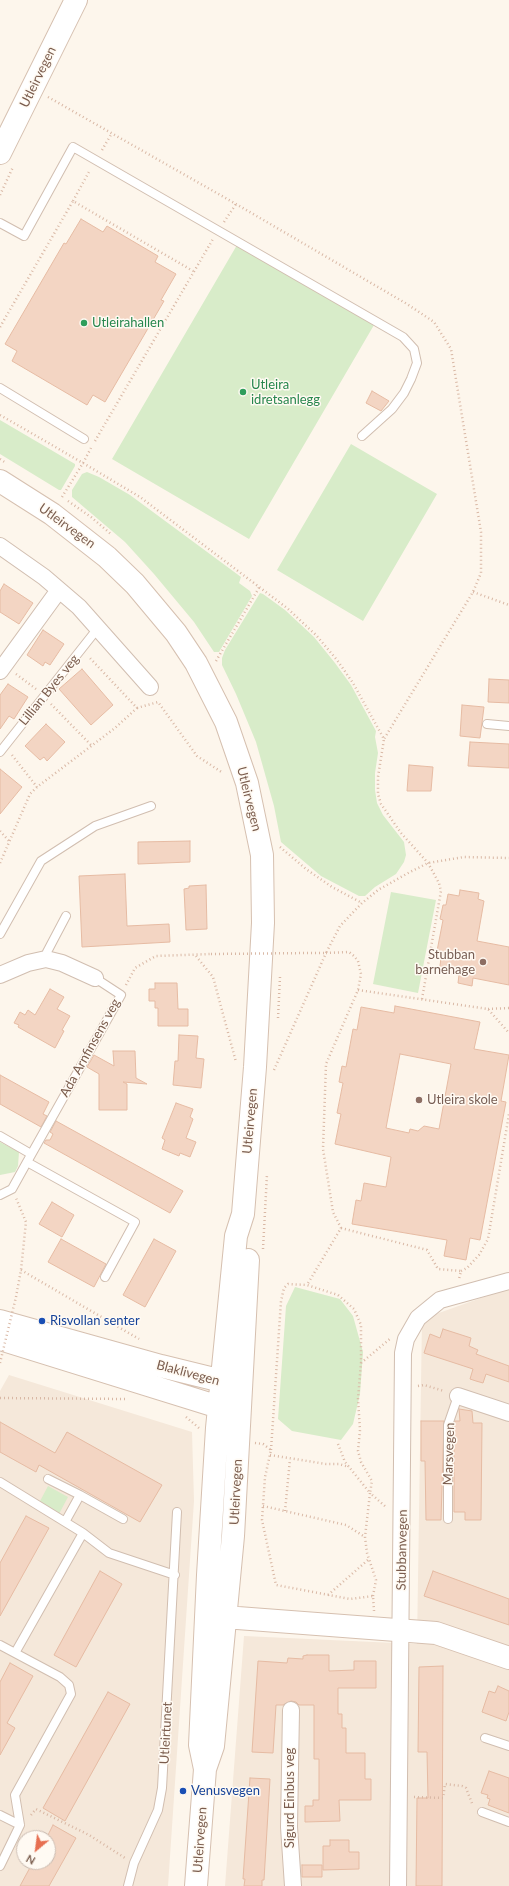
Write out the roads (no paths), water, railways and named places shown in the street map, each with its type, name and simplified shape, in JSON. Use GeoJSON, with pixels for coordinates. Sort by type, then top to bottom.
{"type":"FeatureCollection","features":[{"type":"Feature","properties":{"kind":"main road","name":"Utleirvegen"},"geometry":{"type":"LineString","coordinates":[[0,153],[76,0]]}},
{"type":"Feature","properties":{"kind":"main road","name":"Utleirvegen"},"geometry":{"type":"LineString","coordinates":[[6,473],[52,514],[107,556],[159,611],[192,657],[226,722],[238,754],[255,818],[262,855],[264,887],[262,962],[243,1214],[236,1236],[219,1407],[214,1746],[205,1769],[196,1886]]}},
{"type":"Feature","properties":{"kind":"main road","name":"Utleirvegen"},"geometry":{"type":"LineString","coordinates":[[216,1616],[233,1536],[249,1237],[243,1214]]}},
{"type":"Feature","properties":{"kind":"main road","name":"Blaklivegen"},"geometry":{"type":"LineString","coordinates":[[0,1321],[161,1366],[222,1381],[241,1398],[219,1407],[0,1339]]}},
{"type":"Feature","properties":{"kind":"main road"},"geometry":{"type":"LineString","coordinates":[[216,1616],[401,1630],[442,1635],[509,1658]]}},
{"type":"Feature","properties":{"kind":"street"},"geometry":{"type":"LineString","coordinates":[[0,546],[44,577],[79,607],[150,687]]}},
{"type":"Feature","properties":{"kind":"street"},"geometry":{"type":"LineString","coordinates":[[0,671],[59,590]]}},
{"type":"Feature","properties":{"kind":"street","name":"Ada Arnfinsens veg"},"geometry":{"type":"LineString","coordinates":[[0,975],[28,963],[46,959],[62,963],[95,978]]}},
{"type":"Feature","properties":{"kind":"street","name":"Stubbanvegen"},"geometry":{"type":"LineString","coordinates":[[398,1886],[403,1514],[403,1353],[406,1339],[418,1318],[427,1308],[440,1300],[460,1293],[509,1281]]}},
{"type":"Feature","properties":{"kind":"street"},"geometry":{"type":"LineString","coordinates":[[458,1396],[509,1413]]}},
{"type":"Feature","properties":{"kind":"street","name":"Sigurd Einbus veg"},"geometry":{"type":"LineString","coordinates":[[291,1710],[289,1827],[293,1886]]}},
{"type":"Feature","properties":{"kind":"lane"},"geometry":{"type":"LineString","coordinates":[[0,224],[24,236],[73,147],[403,337],[414,349],[417,363],[404,393],[392,409],[362,436]]}},
{"type":"Feature","properties":{"kind":"lane"},"geometry":{"type":"LineString","coordinates":[[0,388],[84,439]]}},
{"type":"Feature","properties":{"kind":"lane","name":"Lillian Byes veg"},"geometry":{"type":"LineString","coordinates":[[2,750],[98,628]]}},
{"type":"Feature","properties":{"kind":"lane"},"geometry":{"type":"LineString","coordinates":[[487,724],[509,726]]}},
{"type":"Feature","properties":{"kind":"lane"},"geometry":{"type":"LineString","coordinates":[[0,934],[41,861],[95,826],[151,806]]}},
{"type":"Feature","properties":{"kind":"lane"},"geometry":{"type":"LineString","coordinates":[[46,959],[47,952],[66,916]]}},
{"type":"Feature","properties":{"kind":"lane","name":"Ada Arnfinsens veg"},"geometry":{"type":"LineString","coordinates":[[0,1195],[12,1189],[120,995],[95,978]]}},
{"type":"Feature","properties":{"kind":"lane"},"geometry":{"type":"LineString","coordinates":[[0,1136],[29,1158],[135,1222],[105,1277]]}},
{"type":"Feature","properties":{"kind":"lane","name":"Marsvegen"},"geometry":{"type":"LineString","coordinates":[[448,1519],[448,1425],[458,1396]]}},
{"type":"Feature","properties":{"kind":"lane"},"geometry":{"type":"LineString","coordinates":[[48,1479],[123,1519]]}},
{"type":"Feature","properties":{"kind":"lane"},"geometry":{"type":"LineString","coordinates":[[0,1482],[83,1533],[109,1554],[175,1575]]}},
{"type":"Feature","properties":{"kind":"lane"},"geometry":{"type":"LineString","coordinates":[[65,1522],[80,1495]]}},
{"type":"Feature","properties":{"kind":"lane","name":"Utleirtunet"},"geometry":{"type":"LineString","coordinates":[[128,1886],[134,1863],[158,1810],[162,1788],[175,1575],[177,1512]]}},
{"type":"Feature","properties":{"kind":"lane"},"geometry":{"type":"LineString","coordinates":[[15,1653],[83,1533]]}},
{"type":"Feature","properties":{"kind":"lane"},"geometry":{"type":"LineString","coordinates":[[0,1645],[60,1677],[69,1685],[71,1694],[15,1795],[20,1826],[0,1866]]}},
{"type":"Feature","properties":{"kind":"lane"},"geometry":{"type":"LineString","coordinates":[[485,1738],[509,1746]]}},
{"type":"Feature","properties":{"kind":"lane"},"geometry":{"type":"LineString","coordinates":[[482,1812],[509,1822]]}},
{"type":"Feature","properties":{"kind":"lane"},"geometry":{"type":"LineString","coordinates":[[0,1815],[20,1826]]}},
{"type":"Feature","properties":{"kind":"place","name":"Utleirahallen"},"geometry":{"type":"Point","coordinates":[84,323]}},
{"type":"Feature","properties":{"kind":"place","name":"Utleira idretsanlegg"},"geometry":{"type":"Point","coordinates":[243,392]}},
{"type":"Feature","properties":{"kind":"place","name":"Stubban barnehage"},"geometry":{"type":"Point","coordinates":[483,962]}},
{"type":"Feature","properties":{"kind":"place","name":"Utleira skole"},"geometry":{"type":"Point","coordinates":[419,1100]}},
{"type":"Feature","properties":{"kind":"place","name":"Risvollan senter"},"geometry":{"type":"Point","coordinates":[42,1321]}},
{"type":"Feature","properties":{"kind":"place","name":"Venusvegen"},"geometry":{"type":"Point","coordinates":[183,1791]}}]}
